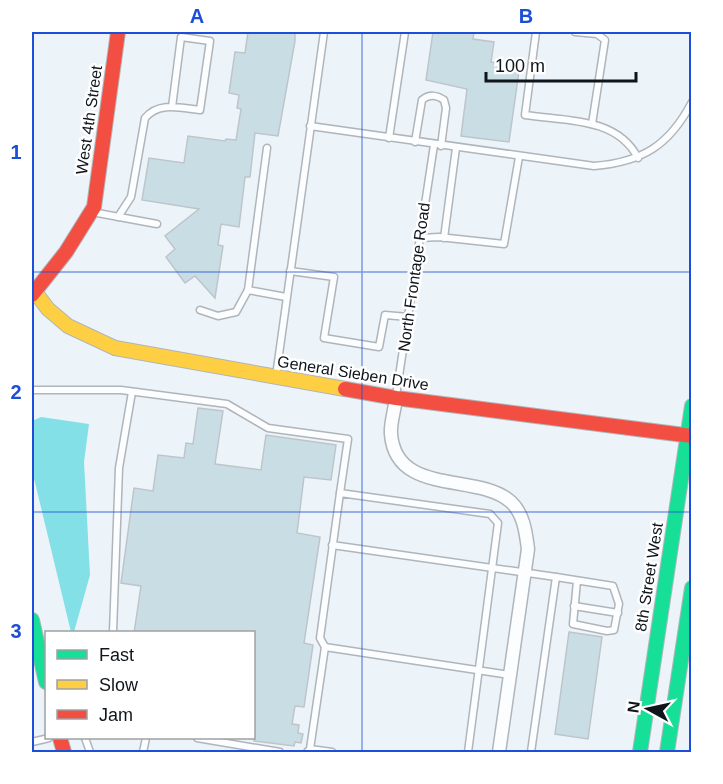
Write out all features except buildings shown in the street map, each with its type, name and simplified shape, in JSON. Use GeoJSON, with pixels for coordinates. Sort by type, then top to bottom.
{"type":"FeatureCollection","features":[{"type":"Feature","properties":{"kind":"main road","name":"West 4th Street"},"geometry":{"type":"LineString","coordinates":[[32,292],[66,252],[94,207],[118,32]]}},
{"type":"Feature","properties":{"kind":"main road","name":"General Sieben Drive"},"geometry":{"type":"LineString","coordinates":[[32,292],[62,321],[82,336],[115,348],[396,398],[689,435]]}},
{"type":"Feature","properties":{"kind":"main road","name":"8th Street West"},"geometry":{"type":"LineString","coordinates":[[640,753],[692,406]]}},
{"type":"Feature","properties":{"kind":"main road"},"geometry":{"type":"LineString","coordinates":[[667,753],[692,588]]}},
{"type":"Feature","properties":{"kind":"main road"},"geometry":{"type":"LineString","coordinates":[[32,620],[45,678]]}},
{"type":"Feature","properties":{"kind":"street","name":"North Frontage Road"},"geometry":{"type":"LineString","coordinates":[[396,398],[391,435],[397,453],[408,469],[426,477],[484,489],[511,502],[524,524],[528,549],[499,753]]}},
{"type":"Feature","properties":{"kind":"street"},"geometry":{"type":"LineString","coordinates":[[634,753],[651,676]]}},
{"type":"Feature","properties":{"kind":"lane"},"geometry":{"type":"LineString","coordinates":[[275,378],[324,32]]}},
{"type":"Feature","properties":{"kind":"lane"},"geometry":{"type":"LineString","coordinates":[[389,138],[405,32]]}},
{"type":"Feature","properties":{"kind":"lane"},"geometry":{"type":"LineString","coordinates":[[536,32],[525,115],[606,127],[623,137],[638,158]]}},
{"type":"Feature","properties":{"kind":"lane"},"geometry":{"type":"LineString","coordinates":[[575,32],[597,34],[604,40],[592,124]]}},
{"type":"Feature","properties":{"kind":"lane"},"geometry":{"type":"LineString","coordinates":[[118,217],[131,197],[145,118],[157,108],[172,106],[200,110],[210,40],[181,37],[172,106]]}},
{"type":"Feature","properties":{"kind":"lane","name":"North Frontage Road"},"geometry":{"type":"LineString","coordinates":[[396,398],[420,238],[446,108],[444,100],[438,96],[432,95],[422,100],[415,142]]}},
{"type":"Feature","properties":{"kind":"lane"},"geometry":{"type":"LineString","coordinates":[[310,126],[594,166],[620,164],[638,158],[672,133],[692,102]]}},
{"type":"Feature","properties":{"kind":"lane"},"geometry":{"type":"LineString","coordinates":[[200,310],[218,316],[236,312],[248,290],[267,148]]}},
{"type":"Feature","properties":{"kind":"lane"},"geometry":{"type":"LineString","coordinates":[[444,238],[456,148]]}},
{"type":"Feature","properties":{"kind":"lane"},"geometry":{"type":"LineString","coordinates":[[420,238],[504,244],[519,157]]}},
{"type":"Feature","properties":{"kind":"lane"},"geometry":{"type":"LineString","coordinates":[[91,212],[157,224]]}},
{"type":"Feature","properties":{"kind":"lane"},"geometry":{"type":"LineString","coordinates":[[290,271],[334,277],[324,338],[379,347],[385,315],[408,317]]}},
{"type":"Feature","properties":{"kind":"lane"},"geometry":{"type":"LineString","coordinates":[[248,290],[286,297]]}},
{"type":"Feature","properties":{"kind":"lane"},"geometry":{"type":"LineString","coordinates":[[32,390],[90,388],[227,404],[268,428],[348,439],[320,638],[325,647],[309,751],[332,753]]}},
{"type":"Feature","properties":{"kind":"lane"},"geometry":{"type":"LineString","coordinates":[[113,631],[117,594],[119,468],[132,392]]}},
{"type":"Feature","properties":{"kind":"lane"},"geometry":{"type":"LineString","coordinates":[[340,493],[490,514],[496,518],[500,528],[468,753]]}},
{"type":"Feature","properties":{"kind":"lane"},"geometry":{"type":"LineString","coordinates":[[332,546],[494,567],[613,586],[618,598],[618,613],[614,630],[576,626],[573,620],[577,581]]}},
{"type":"Feature","properties":{"kind":"lane"},"geometry":{"type":"LineString","coordinates":[[531,753],[556,577]]}},
{"type":"Feature","properties":{"kind":"lane"},"geometry":{"type":"LineString","coordinates":[[574,606],[618,613]]}},
{"type":"Feature","properties":{"kind":"lane"},"geometry":{"type":"LineString","coordinates":[[325,647],[510,675]]}},
{"type":"Feature","properties":{"kind":"lane"},"geometry":{"type":"LineString","coordinates":[[203,739],[280,753]]}},
{"type":"Feature","properties":{"kind":"water"},"geometry":{"type":"Polygon","coordinates":[[[41,417],[89,424],[84,462],[90,575],[74,631],[71,631],[32,470],[32,421],[41,417]]]}},
{"type":"Feature","properties":{"kind":"traffic: fast"},"geometry":{"type":"LineString","coordinates":[[640,752],[692,406]]}},
{"type":"Feature","properties":{"kind":"traffic: fast"},"geometry":{"type":"LineString","coordinates":[[667,752],[692,588]]}},
{"type":"Feature","properties":{"kind":"traffic: fast"},"geometry":{"type":"LineString","coordinates":[[32,620],[45,678]]}},
{"type":"Feature","properties":{"kind":"traffic: slow"},"geometry":{"type":"LineString","coordinates":[[32,288],[48,309],[68,326],[115,348],[345,389]]}},
{"type":"Feature","properties":{"kind":"traffic: jam"},"geometry":{"type":"LineString","coordinates":[[32,295],[66,252],[94,207],[118,32]]}},
{"type":"Feature","properties":{"kind":"traffic: jam"},"geometry":{"type":"LineString","coordinates":[[345,389],[396,398],[692,436]]}},
{"type":"Feature","properties":{"kind":"traffic: jam"},"geometry":{"type":"LineString","coordinates":[[60,739],[64,752]]}}]}
